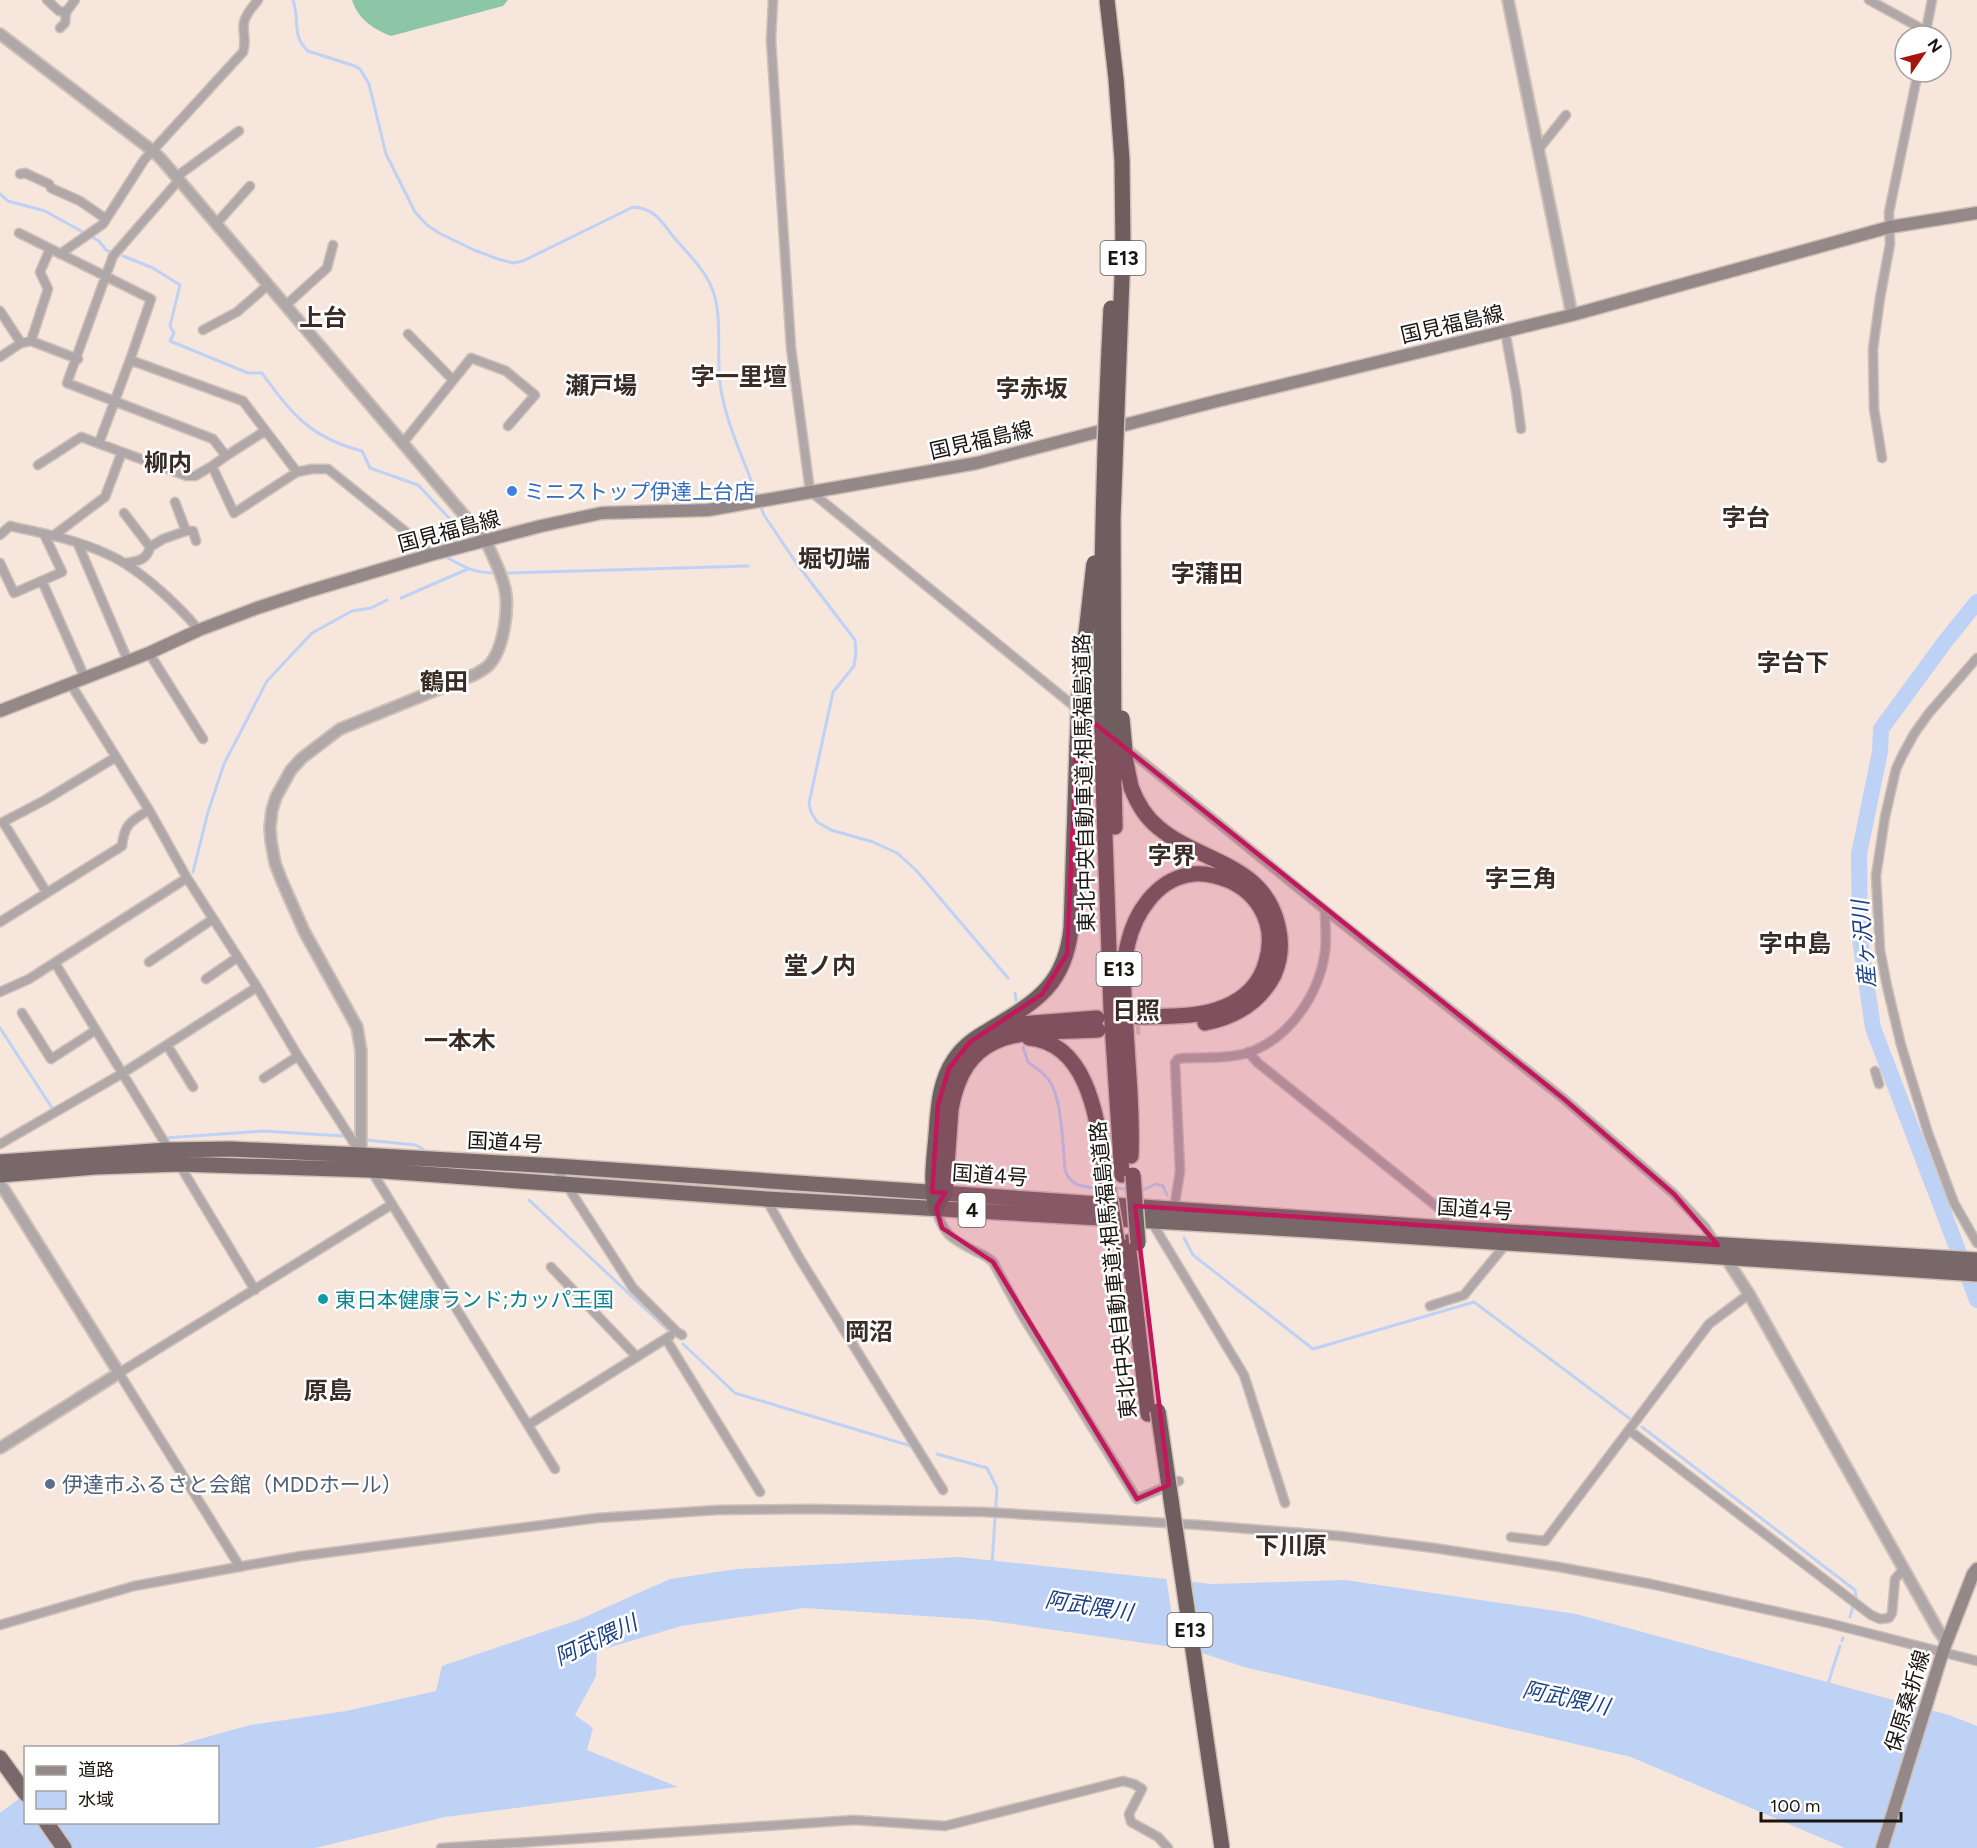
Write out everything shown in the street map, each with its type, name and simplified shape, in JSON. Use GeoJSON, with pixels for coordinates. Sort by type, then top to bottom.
{"type":"FeatureCollection","features":[{"type":"Feature","properties":{"kind":"highway","name":"東北中央自動車道;相馬福島道路"},"geometry":{"type":"LineString","coordinates":[[1099,0],[1114,173],[1108,512],[1101,708],[1108,781],[1131,1156],[1127,1175]]}},
{"type":"Feature","properties":{"kind":"highway","name":"東北中央自動車道;相馬福島道路"},"geometry":{"type":"LineString","coordinates":[[1107,0],[1122,160],[1123,251],[1108,512]]}},
{"type":"Feature","properties":{"kind":"highway"},"geometry":{"type":"LineString","coordinates":[[938,1192],[938,1105],[949,1068],[962,1050],[1042,994],[1058,975],[1067,954],[1071,928],[1079,695],[1092,573],[1108,512]]}},
{"type":"Feature","properties":{"kind":"highway"},"geometry":{"type":"LineString","coordinates":[[1108,512],[1126,762],[1131,787],[1143,811],[1158,828],[1178,841],[1232,867],[1255,884],[1267,898],[1275,914],[1280,941],[1279,958],[1272,978],[1261,994],[1245,1008],[1215,1021],[1190,1024],[1139,1022],[1216,1010],[1238,1000],[1253,987],[1263,971],[1269,950],[1270,935],[1263,912],[1254,898],[1241,887],[1207,874],[1188,875],[1171,881],[1143,906],[1134,922],[1124,964],[1123,993],[1132,1126],[1131,1156]]}},
{"type":"Feature","properties":{"kind":"highway","name":"東北中央自動車道;相馬福島道路"},"geometry":{"type":"LineString","coordinates":[[1108,781],[1111,1008],[1127,1175],[1128,1242],[1145,1390],[1153,1413],[1222,1848]]}},
{"type":"Feature","properties":{"kind":"highway"},"geometry":{"type":"LineString","coordinates":[[936,1208],[956,1084],[973,1056],[991,1042],[1012,1036],[1097,1024],[1020,1024],[988,1030]]}},
{"type":"Feature","properties":{"kind":"highway"},"geometry":{"type":"LineString","coordinates":[[1012,1036],[1040,1039],[1065,1053],[1074,1063],[1088,1091],[1095,1113],[1107,1182],[1128,1242]]}},
{"type":"Feature","properties":{"kind":"highway","name":"国道4号"},"geometry":{"type":"LineString","coordinates":[[0,1162],[167,1150],[231,1149],[555,1166],[938,1192],[1150,1214],[1506,1244],[1977,1275]]}},
{"type":"Feature","properties":{"kind":"highway","name":"国道4号"},"geometry":{"type":"LineString","coordinates":[[0,1175],[95,1167],[179,1164],[370,1170],[766,1199],[936,1208],[1150,1214],[1174,1209],[1444,1228],[1977,1260]]}},
{"type":"Feature","properties":{"kind":"highway","name":"東北中央自動車道;相馬福島道路"},"geometry":{"type":"LineString","coordinates":[[1128,1242],[1213,1848]]}},
{"type":"Feature","properties":{"kind":"highway"},"geometry":{"type":"LineString","coordinates":[[0,1758],[24,1791]]}},
{"type":"Feature","properties":{"kind":"highway"},"geometry":{"type":"LineString","coordinates":[[47,1824],[64,1848]]}},
{"type":"Feature","properties":{"kind":"main road","name":"国見福島線"},"geometry":{"type":"LineString","coordinates":[[0,711],[149,653],[199,630],[309,591],[430,555],[602,513],[708,510],[977,463],[1217,401],[1572,315],[1890,227],[1977,213]]}},
{"type":"Feature","properties":{"kind":"main road","name":"保原桑折線"},"geometry":{"type":"LineString","coordinates":[[1882,1848],[1944,1650],[1972,1574],[1977,1569]]}},
{"type":"Feature","properties":{"kind":"street"},"geometry":{"type":"LineString","coordinates":[[47,0],[59,10],[66,12]]}},
{"type":"Feature","properties":{"kind":"street"},"geometry":{"type":"LineString","coordinates":[[60,28],[65,22],[66,12],[75,0]]}},
{"type":"Feature","properties":{"kind":"street"},"geometry":{"type":"LineString","coordinates":[[60,254],[103,224],[144,160],[243,52],[246,16],[258,0]]}},
{"type":"Feature","properties":{"kind":"street"},"geometry":{"type":"LineString","coordinates":[[773,0],[771,40],[791,348],[810,491],[1325,910],[1564,1099],[1674,1194],[1705,1227],[1749,1294],[1904,1569],[1944,1650]]}},
{"type":"Feature","properties":{"kind":"street"},"geometry":{"type":"LineString","coordinates":[[1508,0],[1572,315]]}},
{"type":"Feature","properties":{"kind":"street"},"geometry":{"type":"LineString","coordinates":[[1869,0],[1910,24]]}},
{"type":"Feature","properties":{"kind":"street"},"geometry":{"type":"LineString","coordinates":[[1928,24],[1932,0]]}},
{"type":"Feature","properties":{"kind":"street"},"geometry":{"type":"LineString","coordinates":[[0,34],[153,151],[486,541],[504,585],[506,606],[501,639],[496,654],[488,666],[476,674],[340,729],[302,758],[291,770],[276,797],[272,810],[271,841],[281,879],[304,931],[357,1027],[361,1051],[361,1155]]}},
{"type":"Feature","properties":{"kind":"street"},"geometry":{"type":"LineString","coordinates":[[1882,458],[1874,409],[1873,349],[1890,244],[1889,212],[1916,84]]}},
{"type":"Feature","properties":{"kind":"street"},"geometry":{"type":"LineString","coordinates":[[1538,150],[1566,115]]}},
{"type":"Feature","properties":{"kind":"street"},"geometry":{"type":"LineString","coordinates":[[226,456],[213,439],[67,383],[78,359],[113,256],[178,179],[239,131]]}},
{"type":"Feature","properties":{"kind":"street"},"geometry":{"type":"LineString","coordinates":[[20,174],[25,173],[49,184],[51,188],[80,201],[106,219]]}},
{"type":"Feature","properties":{"kind":"street"},"geometry":{"type":"LineString","coordinates":[[216,224],[250,186]]}},
{"type":"Feature","properties":{"kind":"street"},"geometry":{"type":"LineString","coordinates":[[19,233],[151,299],[99,443]]}},
{"type":"Feature","properties":{"kind":"street"},"geometry":{"type":"LineString","coordinates":[[285,306],[327,268],[333,245]]}},
{"type":"Feature","properties":{"kind":"street"},"geometry":{"type":"LineString","coordinates":[[31,341],[48,289],[40,272],[50,249]]}},
{"type":"Feature","properties":{"kind":"street"},"geometry":{"type":"LineString","coordinates":[[203,330],[237,312],[268,285]]}},
{"type":"Feature","properties":{"kind":"street"},"geometry":{"type":"LineString","coordinates":[[0,311],[21,344]]}},
{"type":"Feature","properties":{"kind":"street"},"geometry":{"type":"LineString","coordinates":[[1505,331],[1521,429]]}},
{"type":"Feature","properties":{"kind":"street"},"geometry":{"type":"LineString","coordinates":[[408,334],[453,380]]}},
{"type":"Feature","properties":{"kind":"street"},"geometry":{"type":"LineString","coordinates":[[0,357],[21,344],[31,341],[78,359]]}},
{"type":"Feature","properties":{"kind":"street"},"geometry":{"type":"LineString","coordinates":[[402,444],[471,358],[506,371],[535,395],[508,426]]}},
{"type":"Feature","properties":{"kind":"street"},"geometry":{"type":"LineString","coordinates":[[130,360],[243,401],[297,472]]}},
{"type":"Feature","properties":{"kind":"street"},"geometry":{"type":"LineString","coordinates":[[38,465],[81,437],[187,476],[195,476],[266,431]]}},
{"type":"Feature","properties":{"kind":"street"},"geometry":{"type":"LineString","coordinates":[[48,535],[105,497],[122,452]]}},
{"type":"Feature","properties":{"kind":"street"},"geometry":{"type":"LineString","coordinates":[[212,466],[234,513],[297,472],[328,469],[421,544],[430,555]]}},
{"type":"Feature","properties":{"kind":"street"},"geometry":{"type":"LineString","coordinates":[[175,502],[186,531]]}},
{"type":"Feature","properties":{"kind":"street"},"geometry":{"type":"LineString","coordinates":[[124,513],[150,547]]}},
{"type":"Feature","properties":{"kind":"street"},"geometry":{"type":"LineString","coordinates":[[0,535],[10,526],[108,554],[126,563],[182,610],[199,630]]}},
{"type":"Feature","properties":{"kind":"street"},"geometry":{"type":"LineString","coordinates":[[126,563],[140,560],[148,554],[150,547],[162,539],[186,531],[193,531],[196,540]]}},
{"type":"Feature","properties":{"kind":"street"},"geometry":{"type":"LineString","coordinates":[[0,563],[14,593],[62,572],[48,535]]}},
{"type":"Feature","properties":{"kind":"street"},"geometry":{"type":"LineString","coordinates":[[78,544],[128,661]]}},
{"type":"Feature","properties":{"kind":"street"},"geometry":{"type":"LineString","coordinates":[[42,581],[85,678]]}},
{"type":"Feature","properties":{"kind":"street"},"geometry":{"type":"LineString","coordinates":[[149,653],[203,739]]}},
{"type":"Feature","properties":{"kind":"street"},"geometry":{"type":"LineString","coordinates":[[1977,658],[1929,713],[1902,756],[1896,769],[1876,876],[1880,950],[1901,1045],[1928,1133],[1954,1203],[1977,1243]]}},
{"type":"Feature","properties":{"kind":"street"},"geometry":{"type":"LineString","coordinates":[[70,683],[149,810],[186,878],[258,987],[298,1056],[555,1469]]}},
{"type":"Feature","properties":{"kind":"street"},"geometry":{"type":"LineString","coordinates":[[47,893],[3,822],[45,801],[116,757]]}},
{"type":"Feature","properties":{"kind":"street"},"geometry":{"type":"LineString","coordinates":[[0,922],[122,846],[129,823],[149,810]]}},
{"type":"Feature","properties":{"kind":"street"},"geometry":{"type":"LineString","coordinates":[[0,992],[29,979],[186,878]]}},
{"type":"Feature","properties":{"kind":"street"},"geometry":{"type":"LineString","coordinates":[[1174,1209],[1180,1171],[1175,1063],[1178,1059],[1183,1058],[1248,1053],[1283,1031],[1299,1014],[1320,974],[1325,950],[1325,910]]}},
{"type":"Feature","properties":{"kind":"street"},"geometry":{"type":"LineString","coordinates":[[149,962],[213,919]]}},
{"type":"Feature","properties":{"kind":"street"},"geometry":{"type":"LineString","coordinates":[[206,979],[238,957]]}},
{"type":"Feature","properties":{"kind":"street"},"geometry":{"type":"LineString","coordinates":[[55,963],[123,1071],[167,1150]]}},
{"type":"Feature","properties":{"kind":"street"},"geometry":{"type":"LineString","coordinates":[[0,1144],[167,1045],[258,987]]}},
{"type":"Feature","properties":{"kind":"street"},"geometry":{"type":"LineString","coordinates":[[22,1013],[51,1059],[96,1030]]}},
{"type":"Feature","properties":{"kind":"street"},"geometry":{"type":"LineString","coordinates":[[167,1045],[194,1088]]}},
{"type":"Feature","properties":{"kind":"street"},"geometry":{"type":"LineString","coordinates":[[1248,1053],[1446,1214],[1444,1228]]}},
{"type":"Feature","properties":{"kind":"street"},"geometry":{"type":"LineString","coordinates":[[264,1078],[298,1056]]}},
{"type":"Feature","properties":{"kind":"street"},"geometry":{"type":"LineString","coordinates":[[1875,1071],[1879,1084]]}},
{"type":"Feature","properties":{"kind":"street"},"geometry":{"type":"LineString","coordinates":[[179,1164],[255,1290]]}},
{"type":"Feature","properties":{"kind":"street"},"geometry":{"type":"LineString","coordinates":[[528,1425],[666,1339],[680,1334],[633,1288],[555,1166]]}},
{"type":"Feature","properties":{"kind":"street"},"geometry":{"type":"LineString","coordinates":[[0,1183],[240,1567]]}},
{"type":"Feature","properties":{"kind":"street"},"geometry":{"type":"LineString","coordinates":[[766,1199],[800,1259],[943,1490]]}},
{"type":"Feature","properties":{"kind":"street"},"geometry":{"type":"LineString","coordinates":[[0,1448],[391,1205]]}},
{"type":"Feature","properties":{"kind":"street"},"geometry":{"type":"LineString","coordinates":[[936,1208],[942,1228],[951,1238],[988,1257],[993,1262],[1022,1315],[1137,1499],[1179,1481]]}},
{"type":"Feature","properties":{"kind":"street"},"geometry":{"type":"LineString","coordinates":[[1150,1214],[1244,1375],[1285,1503]]}},
{"type":"Feature","properties":{"kind":"street"},"geometry":{"type":"LineString","coordinates":[[1430,1306],[1464,1295],[1506,1244]]}},
{"type":"Feature","properties":{"kind":"street"},"geometry":{"type":"LineString","coordinates":[[551,1267],[637,1357]]}},
{"type":"Feature","properties":{"kind":"street"},"geometry":{"type":"LineString","coordinates":[[1512,1537],[1545,1541],[1709,1324],[1749,1294]]}},
{"type":"Feature","properties":{"kind":"street"},"geometry":{"type":"LineString","coordinates":[[666,1339],[760,1492]]}},
{"type":"Feature","properties":{"kind":"street"},"geometry":{"type":"LineString","coordinates":[[1629,1430],[1871,1615],[1880,1619],[1889,1618],[1892,1613],[1895,1579],[1904,1569]]}},
{"type":"Feature","properties":{"kind":"street"},"geometry":{"type":"LineString","coordinates":[[0,1627],[134,1586],[301,1556],[597,1518],[741,1510],[813,1509],[984,1512],[1200,1525],[1340,1536],[1434,1548],[1651,1584],[1944,1650],[1977,1661]]}},
{"type":"Feature","properties":{"kind":"street"},"geometry":{"type":"LineString","coordinates":[[441,1848],[854,1820],[945,1826],[1123,1781],[1142,1789],[1130,1814],[1131,1821],[1158,1837],[1168,1848]]}},
{"type":"Feature","properties":{"kind":"highlighted area"},"geometry":{"type":"Polygon","coordinates":[[[1078,710],[1564,1099],[1674,1194],[1718,1245],[1135,1206],[1169,1485],[1137,1499],[993,1262],[942,1228],[936,1208],[945,1193],[932,1192],[938,1105],[949,1068],[970,1042],[1042,994],[1067,954],[1078,710]]]}},
{"type":"Feature","properties":{"kind":"green space"},"geometry":{"type":"Polygon","coordinates":[[[352,0],[508,0],[503,6],[391,36],[367,22],[358,13],[352,0]]]}},
{"type":"Feature","properties":{"kind":"water","name":"阿武隈川"},"geometry":{"type":"Polygon","coordinates":[[[959,1557],[1212,1584],[1345,1580],[1576,1614],[1949,1715],[1977,1726],[1977,1848],[1845,1848],[1631,1757],[1244,1667],[1193,1650],[985,1620],[804,1608],[681,1626],[597,1651],[596,1676],[575,1715],[593,1728],[587,1750],[678,1787],[445,1817],[315,1848],[0,1848],[0,1813],[24,1795],[24,1824],[219,1824],[219,1746],[175,1746],[250,1725],[346,1711],[436,1691],[442,1666],[578,1620],[670,1579],[737,1569],[959,1557]]]}},
{"type":"Feature","properties":{"kind":"pier"},"geometry":{"type":"Polygon","coordinates":[[[1166,1576],[1188,1578],[1192,1652],[1177,1650],[1166,1576]]]}},
{"type":"Feature","properties":{"kind":"waterway"},"geometry":{"type":"LineString","coordinates":[[293,0],[299,39],[308,51],[360,69],[369,84],[386,154],[415,212],[427,225],[439,233],[474,250],[513,263],[523,261],[633,207],[651,212],[660,220],[699,266],[711,286],[718,311],[722,395],[733,434],[758,499]]}},
{"type":"Feature","properties":{"kind":"waterway"},"geometry":{"type":"LineString","coordinates":[[0,194],[8,201],[45,211],[99,241],[106,250],[111,252]]}},
{"type":"Feature","properties":{"kind":"waterway"},"geometry":{"type":"LineString","coordinates":[[123,256],[153,268],[180,285],[170,326],[174,333],[170,341],[248,373],[262,373],[293,412],[316,431],[344,446],[362,451],[370,468],[418,485],[464,534],[462,540],[439,545]]}},
{"type":"Feature","properties":{"kind":"waterway"},"geometry":{"type":"LineString","coordinates":[[760,505],[764,515],[797,564],[855,640],[854,666],[833,692],[809,803],[811,812],[817,822],[831,830],[873,842],[897,853],[916,870],[1008,978]]}},
{"type":"Feature","properties":{"kind":"waterway"},"geometry":{"type":"LineString","coordinates":[[448,558],[472,570],[497,573]]}},
{"type":"Feature","properties":{"kind":"waterway"},"geometry":{"type":"LineString","coordinates":[[504,573],[748,566]]}},
{"type":"Feature","properties":{"kind":"waterway"},"geometry":{"type":"LineString","coordinates":[[401,598],[468,569]]}},
{"type":"Feature","properties":{"kind":"waterway"},"geometry":{"type":"LineString","coordinates":[[193,872],[208,812],[224,764],[267,681],[312,633],[352,611],[371,608],[387,600]]}},
{"type":"Feature","properties":{"kind":"waterway","name":"産ヶ沢川"},"geometry":{"type":"LineString","coordinates":[[1977,602],[1881,729],[1880,752],[1859,854],[1860,939],[1873,1028],[1977,1300]]}},
{"type":"Feature","properties":{"kind":"waterway"},"geometry":{"type":"LineString","coordinates":[[1015,993],[1016,1000]]}},
{"type":"Feature","properties":{"kind":"waterway"},"geometry":{"type":"LineString","coordinates":[[0,1028],[54,1111]]}},
{"type":"Feature","properties":{"kind":"waterway"},"geometry":{"type":"LineString","coordinates":[[1023,1047],[1028,1062],[1038,1069],[1052,1085],[1062,1126],[1065,1170],[1068,1176],[1080,1185],[1102,1188]]}},
{"type":"Feature","properties":{"kind":"waterway"},"geometry":{"type":"LineString","coordinates":[[165,1138],[263,1131],[344,1136]]}},
{"type":"Feature","properties":{"kind":"waterway"},"geometry":{"type":"LineString","coordinates":[[366,1140],[415,1145],[423,1149]]}},
{"type":"Feature","properties":{"kind":"waterway"},"geometry":{"type":"LineString","coordinates":[[1139,1190],[1156,1184],[1163,1186],[1167,1195]]}},
{"type":"Feature","properties":{"kind":"waterway"},"geometry":{"type":"LineString","coordinates":[[1112,1188],[1129,1189]]}},
{"type":"Feature","properties":{"kind":"waterway"},"geometry":{"type":"LineString","coordinates":[[529,1200],[671,1333]]}},
{"type":"Feature","properties":{"kind":"waterway"},"geometry":{"type":"LineString","coordinates":[[1184,1238],[1193,1255],[1313,1349],[1474,1302],[1629,1418]]}},
{"type":"Feature","properties":{"kind":"waterway"},"geometry":{"type":"LineString","coordinates":[[683,1344],[735,1393],[911,1446]]}},
{"type":"Feature","properties":{"kind":"waterway"},"geometry":{"type":"LineString","coordinates":[[1642,1427],[1855,1590],[1856,1597]]}},
{"type":"Feature","properties":{"kind":"waterway"},"geometry":{"type":"LineString","coordinates":[[937,1454],[987,1468],[997,1488],[992,1565]]}},
{"type":"Feature","properties":{"kind":"waterway"},"geometry":{"type":"LineString","coordinates":[[1850,1617],[1853,1606]]}},
{"type":"Feature","properties":{"kind":"waterway"},"geometry":{"type":"LineString","coordinates":[[1828,1684],[1840,1646]]}},
{"type":"Feature","properties":{"kind":"tunnel"},"geometry":{"type":"LineString","coordinates":[[1113,1029],[1140,1027]]}},
{"type":"Feature","properties":{"kind":"place","name":"ミニストップ伊達上台店"},"geometry":{"type":"Point","coordinates":[512,491]}},
{"type":"Feature","properties":{"kind":"place","name":"東日本健康ランド;カッパ王国"},"geometry":{"type":"Point","coordinates":[323,1299]}},
{"type":"Feature","properties":{"kind":"place","name":"伊達市ふるさと会館（MDDホール）"},"geometry":{"type":"Point","coordinates":[50,1484]}},
{"type":"Feature","properties":{"kind":"district","name":"上台"},"geometry":{"type":"Point","coordinates":[323,317]}},
{"type":"Feature","properties":{"kind":"district","name":"字一里壇"},"geometry":{"type":"Point","coordinates":[739,376]}},
{"type":"Feature","properties":{"kind":"district","name":"瀬戸場"},"geometry":{"type":"Point","coordinates":[601,385]}},
{"type":"Feature","properties":{"kind":"district","name":"字赤坂"},"geometry":{"type":"Point","coordinates":[1032,388]}},
{"type":"Feature","properties":{"kind":"district","name":"柳内"},"geometry":{"type":"Point","coordinates":[168,462]}},
{"type":"Feature","properties":{"kind":"district","name":"字台"},"geometry":{"type":"Point","coordinates":[1746,517]}},
{"type":"Feature","properties":{"kind":"district","name":"堀切端"},"geometry":{"type":"Point","coordinates":[834,558]}},
{"type":"Feature","properties":{"kind":"district","name":"字蒲田"},"geometry":{"type":"Point","coordinates":[1207,573]}},
{"type":"Feature","properties":{"kind":"district","name":"字台下"},"geometry":{"type":"Point","coordinates":[1793,662]}},
{"type":"Feature","properties":{"kind":"district","name":"鶴田"},"geometry":{"type":"Point","coordinates":[444,681]}},
{"type":"Feature","properties":{"kind":"district","name":"字界"},"geometry":{"type":"Point","coordinates":[1172,855]}},
{"type":"Feature","properties":{"kind":"district","name":"字三角"},"geometry":{"type":"Point","coordinates":[1521,878]}},
{"type":"Feature","properties":{"kind":"district","name":"字中島"},"geometry":{"type":"Point","coordinates":[1795,943]}},
{"type":"Feature","properties":{"kind":"district","name":"堂ノ内"},"geometry":{"type":"Point","coordinates":[820,965]}},
{"type":"Feature","properties":{"kind":"district","name":"日照"},"geometry":{"type":"Point","coordinates":[1136,1010]}},
{"type":"Feature","properties":{"kind":"district","name":"一本木"},"geometry":{"type":"Point","coordinates":[460,1040]}},
{"type":"Feature","properties":{"kind":"district","name":"岡沼"},"geometry":{"type":"Point","coordinates":[869,1331]}},
{"type":"Feature","properties":{"kind":"district","name":"原島"},"geometry":{"type":"Point","coordinates":[328,1390]}},
{"type":"Feature","properties":{"kind":"district","name":"下川原"},"geometry":{"type":"Point","coordinates":[1291,1545]}}]}
